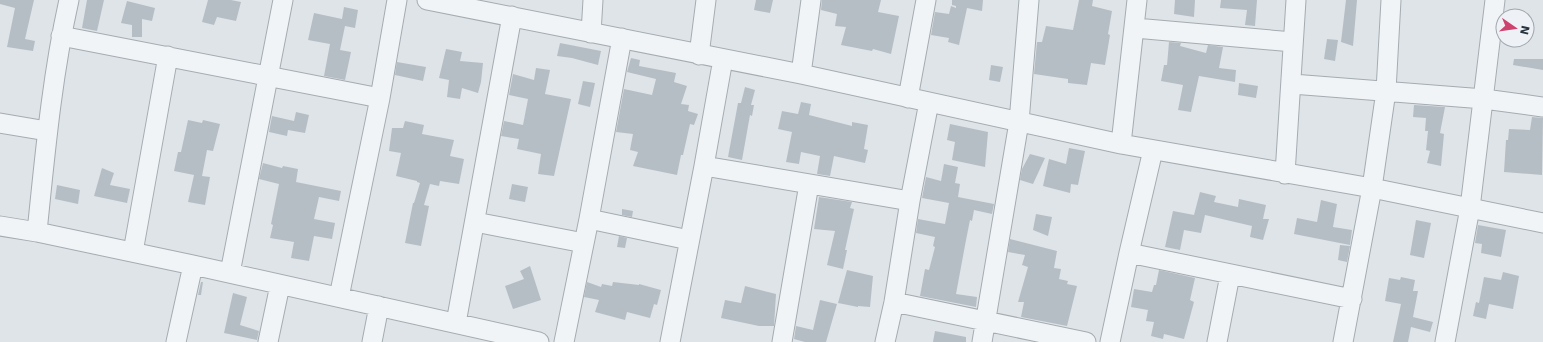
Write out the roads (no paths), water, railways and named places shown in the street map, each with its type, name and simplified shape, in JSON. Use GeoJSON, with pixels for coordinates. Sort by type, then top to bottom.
{"type":"FeatureCollection","features":[{"type":"Feature","properties":{"kind":"street"},"geometry":{"type":"LineString","coordinates":[[37,232],[48,131],[61,36],[69,0]]}},
{"type":"Feature","properties":{"kind":"street"},"geometry":{"type":"LineString","coordinates":[[230,273],[282,0]]}},
{"type":"Feature","properties":{"kind":"street"},"geometry":{"type":"LineString","coordinates":[[339,297],[380,98],[397,0]]}},
{"type":"Feature","properties":{"kind":"street"},"geometry":{"type":"LineString","coordinates":[[427,0],[491,6],[512,16],[801,74],[1121,144],[1285,174],[1372,188],[1543,223]]}},
{"type":"Feature","properties":{"kind":"street"},"geometry":{"type":"LineString","coordinates":[[591,33],[593,0]]}},
{"type":"Feature","properties":{"kind":"street"},"geometry":{"type":"LineString","coordinates":[[699,54],[706,0]]}},
{"type":"Feature","properties":{"kind":"street"},"geometry":{"type":"LineString","coordinates":[[801,74],[811,0]]}},
{"type":"Feature","properties":{"kind":"street"},"geometry":{"type":"LineString","coordinates":[[908,98],[926,0]]}},
{"type":"Feature","properties":{"kind":"street"},"geometry":{"type":"LineString","coordinates":[[982,342],[1019,122],[1029,0]]}},
{"type":"Feature","properties":{"kind":"street"},"geometry":{"type":"LineString","coordinates":[[1121,144],[1137,0]]}},
{"type":"Feature","properties":{"kind":"street"},"geometry":{"type":"LineString","coordinates":[[1285,174],[1292,84],[1296,0]]}},
{"type":"Feature","properties":{"kind":"street"},"geometry":{"type":"LineString","coordinates":[[1343,342],[1372,188],[1386,91],[1391,0]]}},
{"type":"Feature","properties":{"kind":"street"},"geometry":{"type":"LineString","coordinates":[[1448,341],[1470,208],[1495,0]]}},
{"type":"Feature","properties":{"kind":"street"},"geometry":{"type":"LineString","coordinates":[[456,323],[512,16]]}},
{"type":"Feature","properties":{"kind":"street"},"geometry":{"type":"LineString","coordinates":[[1135,28],[1293,42]]}},
{"type":"Feature","properties":{"kind":"street"},"geometry":{"type":"LineString","coordinates":[[61,36],[268,75],[380,98]]}},
{"type":"Feature","properties":{"kind":"street"},"geometry":{"type":"LineString","coordinates":[[564,342],[622,38]]}},
{"type":"Feature","properties":{"kind":"street"},"geometry":{"type":"LineString","coordinates":[[133,252],[168,56]]}},
{"type":"Feature","properties":{"kind":"street"},"geometry":{"type":"LineString","coordinates":[[670,342],[723,59]]}},
{"type":"Feature","properties":{"kind":"street"},"geometry":{"type":"LineString","coordinates":[[1292,84],[1386,91],[1543,107]]}},
{"type":"Feature","properties":{"kind":"street"},"geometry":{"type":"LineString","coordinates":[[885,342],[894,302],[910,201],[929,102]]}},
{"type":"Feature","properties":{"kind":"street"},"geometry":{"type":"LineString","coordinates":[[0,123],[48,131]]}},
{"type":"Feature","properties":{"kind":"street"},"geometry":{"type":"LineString","coordinates":[[1110,342],[1128,253],[1153,150]]}},
{"type":"Feature","properties":{"kind":"street"},"geometry":{"type":"LineString","coordinates":[[704,166],[910,201]]}},
{"type":"Feature","properties":{"kind":"street"},"geometry":{"type":"LineString","coordinates":[[782,342],[809,184]]}},
{"type":"Feature","properties":{"kind":"street"},"geometry":{"type":"LineString","coordinates":[[588,219],[689,240]]}},
{"type":"Feature","properties":{"kind":"street"},"geometry":{"type":"LineString","coordinates":[[475,222],[584,243]]}},
{"type":"Feature","properties":{"kind":"street"},"geometry":{"type":"LineString","coordinates":[[0,226],[37,232],[133,252],[539,342]]}},
{"type":"Feature","properties":{"kind":"street"},"geometry":{"type":"LineString","coordinates":[[1128,253],[1352,299]]}},
{"type":"Feature","properties":{"kind":"street"},"geometry":{"type":"LineString","coordinates":[[176,342],[193,265]]}},
{"type":"Feature","properties":{"kind":"street"},"geometry":{"type":"LineString","coordinates":[[1217,342],[1230,275]]}},
{"type":"Feature","properties":{"kind":"street"},"geometry":{"type":"LineString","coordinates":[[268,342],[280,284]]}},
{"type":"Feature","properties":{"kind":"street"},"geometry":{"type":"LineString","coordinates":[[894,302],[1086,342]]}},
{"type":"Feature","properties":{"kind":"street"},"geometry":{"type":"LineString","coordinates":[[372,342],[379,306]]}}]}
